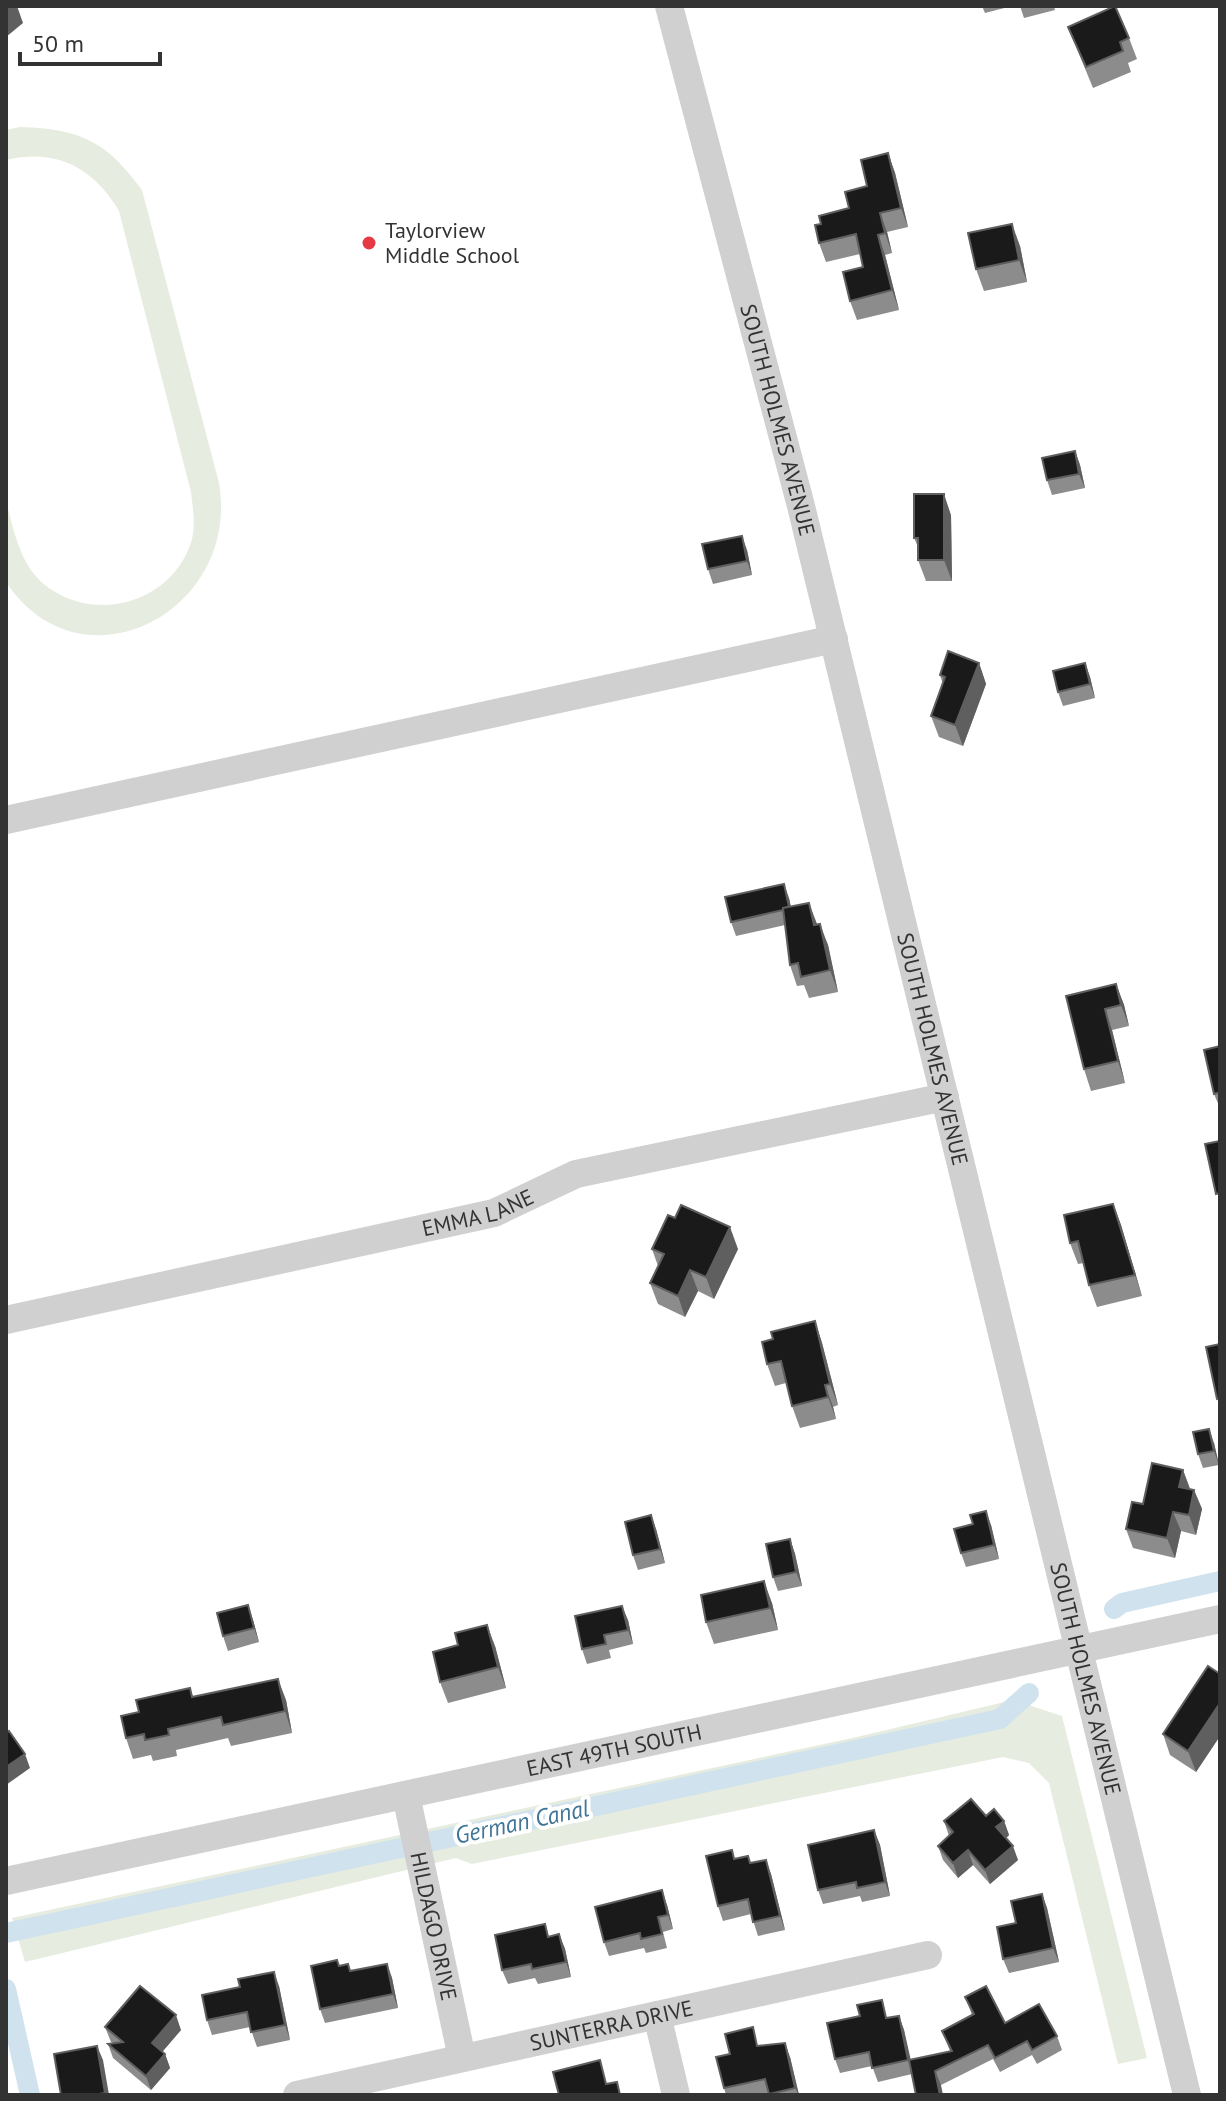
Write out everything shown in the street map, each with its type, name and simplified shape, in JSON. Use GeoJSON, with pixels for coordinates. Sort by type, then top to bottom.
{"type":"FeatureCollection","features":[{"type":"Feature","properties":{"kind":"street","name":"SOUTH HOLMES AVENUE"},"geometry":{"type":"LineString","coordinates":[[669,6],[834,639],[1187,2095]]}},
{"type":"Feature","properties":{"kind":"street"},"geometry":{"type":"LineString","coordinates":[[6,820],[834,639]]}},
{"type":"Feature","properties":{"kind":"street","name":"EMMA LANE"},"geometry":{"type":"LineString","coordinates":[[6,1320],[494,1213],[576,1174],[945,1097]]}},
{"type":"Feature","properties":{"kind":"street","name":"EAST 49TH SOUTH"},"geometry":{"type":"LineString","coordinates":[[6,1881],[1220,1619]]}},
{"type":"Feature","properties":{"kind":"street","name":"HILDAGO DRIVE"},"geometry":{"type":"LineString","coordinates":[[406,1795],[462,2058]]}},
{"type":"Feature","properties":{"kind":"street","name":"SUNTERRA DRIVE"},"geometry":{"type":"LineString","coordinates":[[297,2095],[928,1955]]}},
{"type":"Feature","properties":{"kind":"street"},"geometry":{"type":"LineString","coordinates":[[657,2015],[676,2095]]}},
{"type":"Feature","properties":{"kind":"shaded area"},"geometry":{"type":"Polygon","coordinates":[[[20,127],[60,131],[90,141],[116,160],[142,190],[219,483],[219,529],[206,569],[181,601],[149,623],[112,634],[74,632],[38,615],[6,582],[6,501],[20,549],[39,580],[68,598],[88,604],[109,605],[148,594],[179,567],[193,534],[191,492],[119,211],[98,183],[72,165],[41,157],[6,160],[6,130],[20,127]]]}},
{"type":"Feature","properties":{"kind":"shaded area"},"geometry":{"type":"Polygon","coordinates":[[[1013,1700],[1062,1716],[1147,2058],[1118,2064],[1049,1783],[1029,1763],[1003,1757],[472,1864],[456,1858],[25,1962],[12,1918],[857,1737],[1013,1700]]]}},
{"type":"Feature","properties":{"kind":"building"},"geometry":{"type":"Polygon","coordinates":[[[1115,6],[1129,38],[1120,42],[1123,51],[1086,67],[1068,27],[1115,6]]]}},
{"type":"Feature","properties":{"kind":"building"},"geometry":{"type":"Polygon","coordinates":[[[888,153],[901,208],[880,213],[885,233],[878,235],[892,290],[850,301],[843,272],[863,267],[856,234],[819,243],[815,225],[821,224],[819,216],[849,208],[845,192],[867,186],[861,160],[888,153]]]}},
{"type":"Feature","properties":{"kind":"building"},"geometry":{"type":"Polygon","coordinates":[[[1012,224],[1019,260],[976,269],[968,233],[1012,224]]]}},
{"type":"Feature","properties":{"kind":"building"},"geometry":{"type":"Polygon","coordinates":[[[1075,451],[1079,474],[1047,480],[1042,458],[1075,451]]]}},
{"type":"Feature","properties":{"kind":"building"},"geometry":{"type":"Polygon","coordinates":[[[914,494],[944,494],[944,560],[918,560],[918,538],[914,538],[914,494]]]}},
{"type":"Feature","properties":{"kind":"building"},"geometry":{"type":"Polygon","coordinates":[[[742,536],[747,561],[708,569],[702,544],[742,536]]]}},
{"type":"Feature","properties":{"kind":"building"},"geometry":{"type":"Polygon","coordinates":[[[948,651],[979,663],[955,725],[931,716],[945,677],[940,675],[948,651]]]}},
{"type":"Feature","properties":{"kind":"building"},"geometry":{"type":"Polygon","coordinates":[[[1085,663],[1090,684],[1058,692],[1053,671],[1085,663]]]}},
{"type":"Feature","properties":{"kind":"building"},"geometry":{"type":"Polygon","coordinates":[[[784,884],[789,907],[731,922],[725,897],[784,884]]]}},
{"type":"Feature","properties":{"kind":"building"},"geometry":{"type":"Polygon","coordinates":[[[809,903],[814,925],[820,924],[830,970],[801,977],[798,963],[790,965],[783,908],[809,903]]]}},
{"type":"Feature","properties":{"kind":"building"},"geometry":{"type":"Polygon","coordinates":[[[1116,984],[1121,1005],[1105,1009],[1118,1061],[1084,1069],[1066,996],[1116,984]]]}},
{"type":"Feature","properties":{"kind":"building"},"geometry":{"type":"Polygon","coordinates":[[[1220,1046],[1220,1092],[1214,1094],[1204,1050],[1220,1046]]]}},
{"type":"Feature","properties":{"kind":"building"},"geometry":{"type":"Polygon","coordinates":[[[1220,1141],[1220,1193],[1216,1194],[1205,1144],[1220,1141]]]}},
{"type":"Feature","properties":{"kind":"building"},"geometry":{"type":"Polygon","coordinates":[[[1113,1204],[1135,1275],[1089,1285],[1078,1241],[1070,1243],[1064,1215],[1113,1204]]]}},
{"type":"Feature","properties":{"kind":"building"},"geometry":{"type":"Polygon","coordinates":[[[681,1205],[730,1227],[706,1277],[690,1270],[678,1296],[650,1283],[664,1254],[652,1249],[668,1215],[675,1218],[681,1205]]]}},
{"type":"Feature","properties":{"kind":"building"},"geometry":{"type":"Polygon","coordinates":[[[815,1321],[830,1384],[825,1385],[828,1397],[792,1406],[781,1361],[767,1364],[762,1342],[773,1339],[771,1332],[815,1321]]]}},
{"type":"Feature","properties":{"kind":"building"},"geometry":{"type":"Polygon","coordinates":[[[1220,1344],[1220,1398],[1217,1399],[1206,1347],[1220,1344]]]}},
{"type":"Feature","properties":{"kind":"building"},"geometry":{"type":"Polygon","coordinates":[[[1209,1429],[1214,1451],[1198,1454],[1193,1432],[1209,1429]]]}},
{"type":"Feature","properties":{"kind":"building"},"geometry":{"type":"Polygon","coordinates":[[[1152,1463],[1183,1470],[1179,1487],[1194,1490],[1189,1515],[1173,1512],[1167,1538],[1126,1529],[1132,1502],[1143,1504],[1152,1463]]]}},
{"type":"Feature","properties":{"kind":"building"},"geometry":{"type":"Polygon","coordinates":[[[986,1511],[994,1545],[961,1553],[954,1529],[973,1524],[970,1515],[986,1511]]]}},
{"type":"Feature","properties":{"kind":"building"},"geometry":{"type":"Polygon","coordinates":[[[651,1515],[660,1549],[633,1555],[625,1522],[651,1515]]]}},
{"type":"Feature","properties":{"kind":"building"},"geometry":{"type":"Polygon","coordinates":[[[790,1539],[796,1572],[773,1577],[766,1544],[790,1539]]]}},
{"type":"Feature","properties":{"kind":"building"},"geometry":{"type":"Polygon","coordinates":[[[764,1581],[770,1608],[706,1622],[701,1595],[764,1581]]]}},
{"type":"Feature","properties":{"kind":"building"},"geometry":{"type":"Polygon","coordinates":[[[248,1605],[254,1628],[223,1636],[217,1613],[248,1605]]]}},
{"type":"Feature","properties":{"kind":"building"},"geometry":{"type":"Polygon","coordinates":[[[622,1606],[628,1630],[604,1635],[606,1644],[582,1649],[575,1616],[622,1606]]]}},
{"type":"Feature","properties":{"kind":"building"},"geometry":{"type":"Polygon","coordinates":[[[487,1625],[498,1667],[440,1682],[433,1652],[458,1645],[455,1633],[487,1625]]]}},
{"type":"Feature","properties":{"kind":"building"},"geometry":{"type":"Polygon","coordinates":[[[1208,1666],[1220,1674],[1220,1703],[1188,1751],[1163,1734],[1208,1666]]]}},
{"type":"Feature","properties":{"kind":"building"},"geometry":{"type":"Polygon","coordinates":[[[278,1679],[285,1711],[223,1725],[221,1717],[168,1729],[169,1735],[145,1740],[144,1734],[126,1738],[121,1716],[139,1712],[136,1700],[190,1688],[192,1697],[278,1679]]]}},
{"type":"Feature","properties":{"kind":"building"},"geometry":{"type":"Polygon","coordinates":[[[9,1731],[25,1754],[6,1767],[6,1733],[9,1731]]]}},
{"type":"Feature","properties":{"kind":"building"},"geometry":{"type":"Polygon","coordinates":[[[971,1799],[986,1816],[994,1809],[1004,1821],[996,1827],[1013,1846],[985,1870],[968,1850],[953,1863],[938,1846],[953,1832],[944,1821],[971,1799]]]}},
{"type":"Feature","properties":{"kind":"building"},"geometry":{"type":"Polygon","coordinates":[[[874,1830],[885,1882],[857,1888],[856,1882],[818,1890],[808,1845],[874,1830]]]}},
{"type":"Feature","properties":{"kind":"building"},"geometry":{"type":"Polygon","coordinates":[[[732,1850],[734,1859],[748,1856],[750,1863],[766,1860],[780,1916],[753,1922],[748,1899],[718,1906],[706,1856],[732,1850]]]}},
{"type":"Feature","properties":{"kind":"building"},"geometry":{"type":"Polygon","coordinates":[[[662,1890],[668,1915],[658,1917],[662,1934],[641,1939],[640,1933],[604,1942],[595,1907],[662,1890]]]}},
{"type":"Feature","properties":{"kind":"building"},"geometry":{"type":"Polygon","coordinates":[[[1042,1894],[1053,1948],[1003,1959],[997,1927],[1016,1923],[1011,1901],[1042,1894]]]}},
{"type":"Feature","properties":{"kind":"building"},"geometry":{"type":"Polygon","coordinates":[[[545,1924],[548,1937],[559,1934],[566,1962],[532,1969],[531,1964],[502,1970],[495,1935],[545,1924]]]}},
{"type":"Feature","properties":{"kind":"building"},"geometry":{"type":"Polygon","coordinates":[[[337,1960],[339,1966],[348,1964],[350,1971],[387,1964],[393,1994],[320,2009],[311,1966],[337,1960]]]}},
{"type":"Feature","properties":{"kind":"building"},"geometry":{"type":"Polygon","coordinates":[[[274,1972],[285,2025],[251,2032],[247,2012],[207,2020],[202,1995],[240,1987],[238,1979],[274,1972]]]}},
{"type":"Feature","properties":{"kind":"building"},"geometry":{"type":"Polygon","coordinates":[[[140,1986],[176,2015],[152,2043],[165,2054],[146,2076],[108,2044],[123,2042],[105,2027],[140,1986]]]}},
{"type":"Feature","properties":{"kind":"building"},"geometry":{"type":"Polygon","coordinates":[[[986,1986],[1005,2023],[1039,2004],[1057,2036],[1032,2050],[1027,2041],[995,2058],[988,2045],[935,2071],[940,2095],[916,2095],[909,2060],[952,2051],[942,2031],[974,2014],[965,1997],[986,1986]]]}},
{"type":"Feature","properties":{"kind":"building"},"geometry":{"type":"Polygon","coordinates":[[[882,2000],[886,2018],[899,2016],[908,2060],[872,2068],[869,2052],[835,2059],[827,2023],[860,2016],[857,2005],[882,2000]]]}},
{"type":"Feature","properties":{"kind":"building"},"geometry":{"type":"Polygon","coordinates":[[[753,2027],[757,2046],[785,2043],[795,2088],[769,2094],[765,2079],[724,2088],[716,2057],[730,2054],[725,2034],[753,2027]]]}},
{"type":"Feature","properties":{"kind":"building"},"geometry":{"type":"Polygon","coordinates":[[[97,2046],[105,2093],[61,2095],[54,2054],[97,2046]]]}},
{"type":"Feature","properties":{"kind":"building"},"geometry":{"type":"Polygon","coordinates":[[[600,2060],[606,2084],[617,2082],[620,2095],[559,2095],[553,2072],[600,2060]]]}},
{"type":"Feature","properties":{"kind":"waterway","name":"German Canal"},"geometry":{"type":"LineString","coordinates":[[1114,1609],[1122,1603],[1220,1581]]}},
{"type":"Feature","properties":{"kind":"waterway","name":"German Canal"},"geometry":{"type":"LineString","coordinates":[[6,1933],[1000,1719],[1029,1693]]}},
{"type":"Feature","properties":{"kind":"waterway","name":"German Canal"},"geometry":{"type":"LineString","coordinates":[[6,1989],[30,2095]]}},
{"type":"Feature","properties":{"kind":"place","name":"Taylorview Middle School"},"geometry":{"type":"Point","coordinates":[369,243]}}]}
